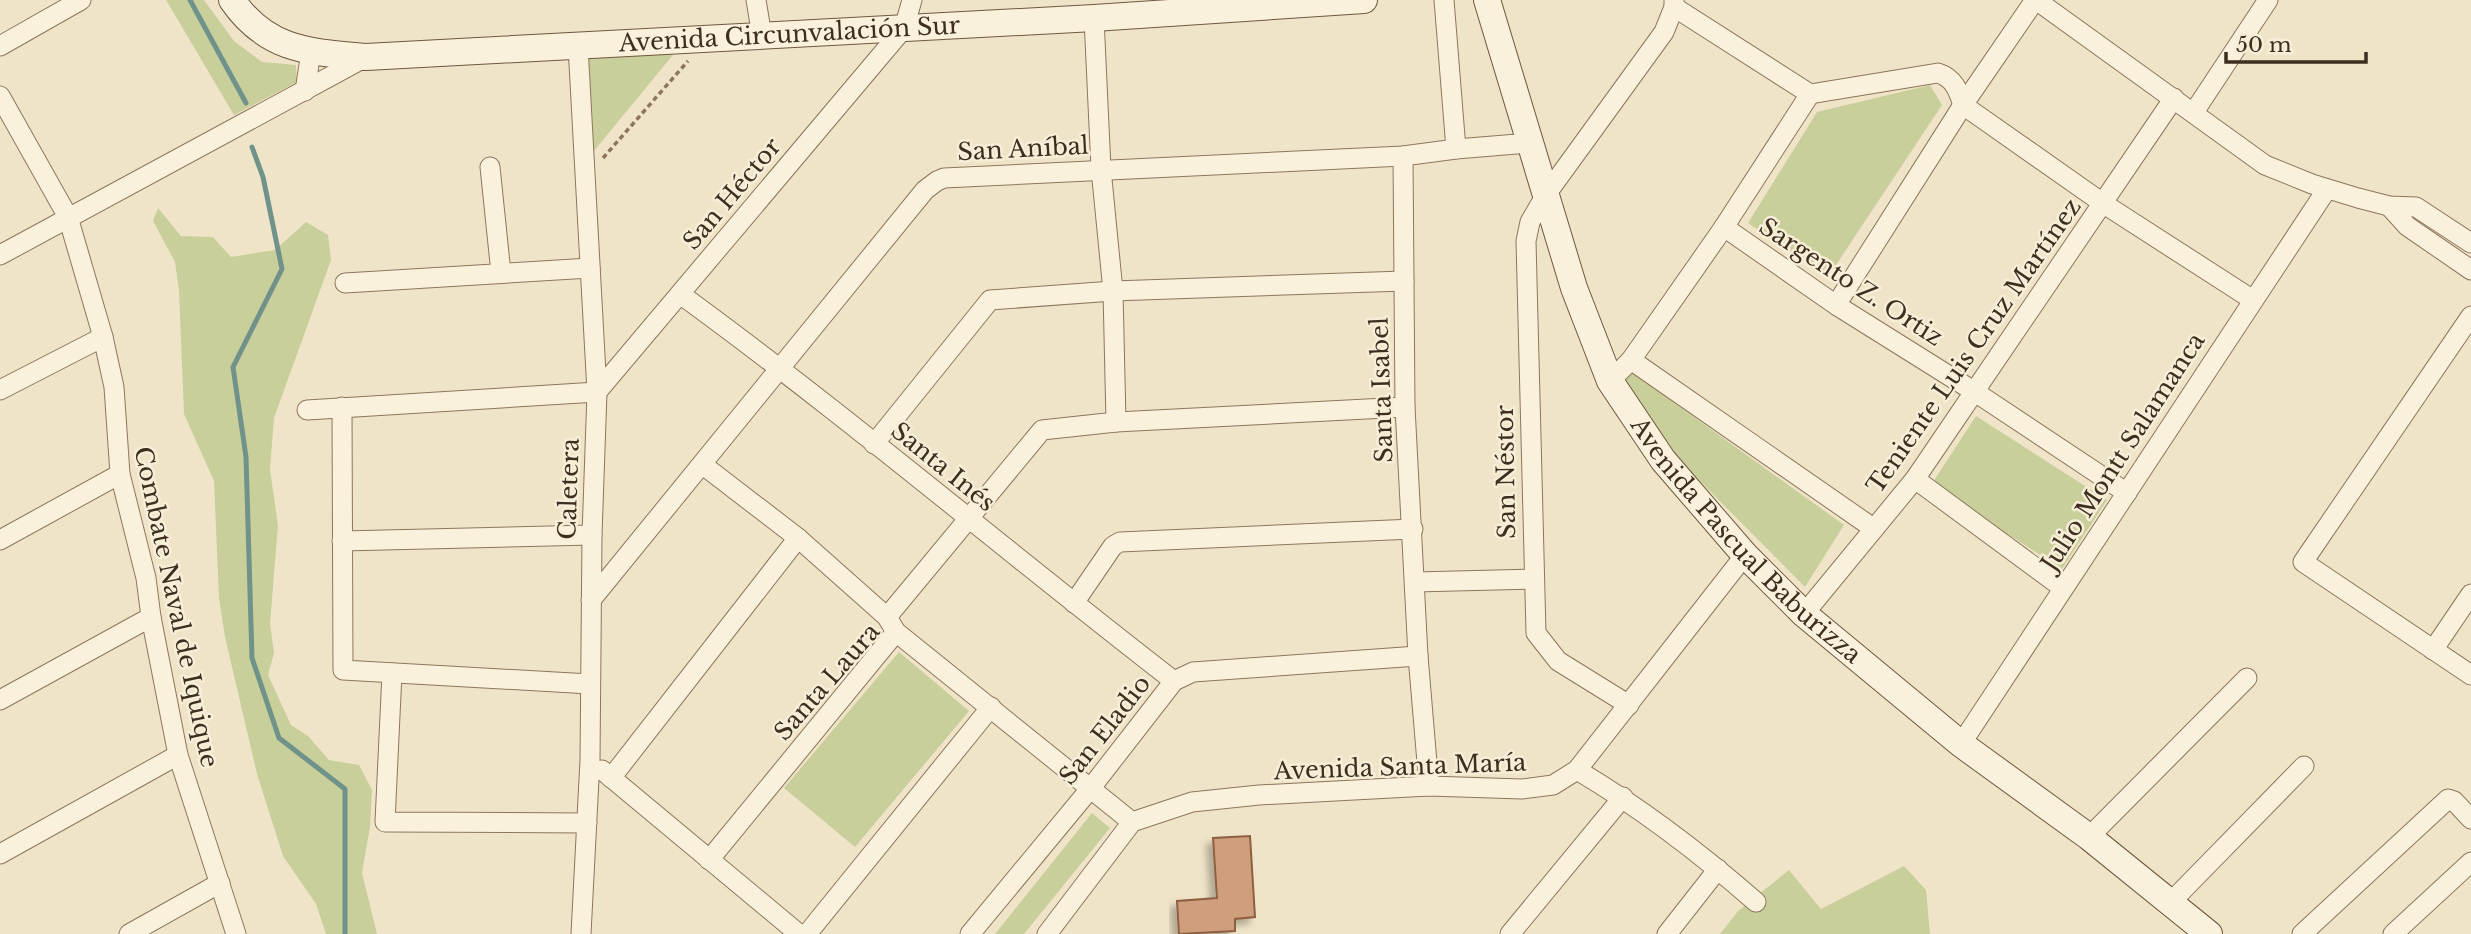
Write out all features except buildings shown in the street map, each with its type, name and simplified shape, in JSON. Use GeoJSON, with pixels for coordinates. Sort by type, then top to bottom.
{"type":"FeatureCollection","features":[{"type":"Feature","properties":{"kind":"main road","name":"Avenida Circunvalación Sur"},"geometry":{"type":"LineString","coordinates":[[232,0],[259,32],[304,51],[366,57],[1094,18],[1364,0]]}},
{"type":"Feature","properties":{"kind":"main road","name":"Avenida Pascual Baburizza"},"geometry":{"type":"LineString","coordinates":[[1487,0],[1574,288],[1610,381],[1663,460],[1745,555],[1804,614],[1961,744],[2089,837],[2209,934]]}},
{"type":"Feature","properties":{"kind":"street"},"geometry":{"type":"LineString","coordinates":[[0,46],[81,0]]}},
{"type":"Feature","properties":{"kind":"street"},"geometry":{"type":"LineString","coordinates":[[756,0],[762,36]]}},
{"type":"Feature","properties":{"kind":"street"},"geometry":{"type":"LineString","coordinates":[[904,28],[912,0]]}},
{"type":"Feature","properties":{"kind":"street"},"geometry":{"type":"LineString","coordinates":[[1444,0],[1455,149]]}},
{"type":"Feature","properties":{"kind":"street"},"geometry":{"type":"LineString","coordinates":[[1836,305],[1963,105],[2035,0],[2265,165],[2327,189],[2389,206],[2416,207],[2471,243]]}},
{"type":"Feature","properties":{"kind":"street"},"geometry":{"type":"LineString","coordinates":[[2194,112],[2267,0]]}},
{"type":"Feature","properties":{"kind":"street"},"geometry":{"type":"LineString","coordinates":[[1674,4],[1810,94],[1938,72],[1945,75],[1954,83],[1963,105],[2104,204],[2253,300]]}},
{"type":"Feature","properties":{"kind":"street","name":"San Néstor"},"geometry":{"type":"LineString","coordinates":[[1629,705],[1558,661],[1536,633],[1525,241],[1530,222],[1545,196],[1664,32],[1674,4]]}},
{"type":"Feature","properties":{"kind":"street"},"geometry":{"type":"LineString","coordinates":[[1094,18],[1101,169],[1114,291],[1116,422]]}},
{"type":"Feature","properties":{"kind":"street","name":"San Héctor"},"geometry":{"type":"LineString","coordinates":[[597,391],[904,28]]}},
{"type":"Feature","properties":{"kind":"street","name":"Caletera"},"geometry":{"type":"LineString","coordinates":[[578,46],[597,391],[592,535],[587,930]]}},
{"type":"Feature","properties":{"kind":"street"},"geometry":{"type":"LineString","coordinates":[[305,90],[311,52]]}},
{"type":"Feature","properties":{"kind":"street"},"geometry":{"type":"LineString","coordinates":[[0,255],[366,57]]}},
{"type":"Feature","properties":{"kind":"street"},"geometry":{"type":"LineString","coordinates":[[1610,381],[1631,360],[1724,227],[1810,94]]}},
{"type":"Feature","properties":{"kind":"street","name":"Combate Naval de Iquique"},"geometry":{"type":"LineString","coordinates":[[0,96],[68,217],[103,337],[114,387],[120,474],[146,578],[178,755],[236,934]]}},
{"type":"Feature","properties":{"kind":"street","name":"Teniente Luis Cruz Martínez"},"geometry":{"type":"LineString","coordinates":[[1804,614],[1915,479],[2174,98]]}},
{"type":"Feature","properties":{"kind":"street","name":"San Aníbal"},"geometry":{"type":"LineString","coordinates":[[591,600],[931,184],[944,178],[1403,156],[1529,143]]}},
{"type":"Feature","properties":{"kind":"street"},"geometry":{"type":"LineString","coordinates":[[1403,156],[1404,281]]}},
{"type":"Feature","properties":{"kind":"street"},"geometry":{"type":"LineString","coordinates":[[490,167],[500,273]]}},
{"type":"Feature","properties":{"kind":"street","name":"Julio Montt Salamanca"},"geometry":{"type":"LineString","coordinates":[[1961,744],[2327,189]]}},
{"type":"Feature","properties":{"kind":"street"},"geometry":{"type":"LineString","coordinates":[[2389,206],[2407,226],[2471,270]]}},
{"type":"Feature","properties":{"kind":"street","name":"Sargento Z. Ortiz"},"geometry":{"type":"LineString","coordinates":[[1724,227],[1836,305],[1975,391],[2127,493]]}},
{"type":"Feature","properties":{"kind":"street"},"geometry":{"type":"LineString","coordinates":[[345,283],[590,268]]}},
{"type":"Feature","properties":{"kind":"street","name":"Santa Isabel"},"geometry":{"type":"LineString","coordinates":[[874,444],[990,300],[1114,291],[1404,281],[1405,407],[1418,656],[1429,786]]}},
{"type":"Feature","properties":{"kind":"street","name":"Santa Inés"},"geometry":{"type":"LineString","coordinates":[[680,294],[781,368],[1174,681]]}},
{"type":"Feature","properties":{"kind":"street"},"geometry":{"type":"LineString","coordinates":[[2471,316],[2303,562],[2471,675]]}},
{"type":"Feature","properties":{"kind":"street"},"geometry":{"type":"LineString","coordinates":[[0,390],[103,337]]}},
{"type":"Feature","properties":{"kind":"street"},"geometry":{"type":"LineString","coordinates":[[1631,360],[1873,528]]}},
{"type":"Feature","properties":{"kind":"street"},"geometry":{"type":"LineString","coordinates":[[307,410],[597,391]]}},
{"type":"Feature","properties":{"kind":"street"},"geometry":{"type":"LineString","coordinates":[[342,407],[343,670],[590,684]]}},
{"type":"Feature","properties":{"kind":"street"},"geometry":{"type":"LineString","coordinates":[[703,465],[798,538],[891,624],[970,519],[1042,430],[1116,422],[1405,407]]}},
{"type":"Feature","properties":{"kind":"street"},"geometry":{"type":"LineString","coordinates":[[0,540],[120,474]]}},
{"type":"Feature","properties":{"kind":"street"},"geometry":{"type":"LineString","coordinates":[[1915,479],[2063,588]]}},
{"type":"Feature","properties":{"kind":"street"},"geometry":{"type":"LineString","coordinates":[[1074,603],[1113,546],[1120,542],[1413,529]]}},
{"type":"Feature","properties":{"kind":"street"},"geometry":{"type":"LineString","coordinates":[[342,541],[592,535]]}},
{"type":"Feature","properties":{"kind":"street"},"geometry":{"type":"LineString","coordinates":[[611,778],[798,538]]}},
{"type":"Feature","properties":{"kind":"street","name":"Avenida Santa María"},"geometry":{"type":"LineString","coordinates":[[1132,822],[1192,802],[1259,796],[1429,786],[1522,789],[1553,785],[1577,770],[1745,555]]}},
{"type":"Feature","properties":{"kind":"street"},"geometry":{"type":"LineString","coordinates":[[1415,582],[1533,579]]}},
{"type":"Feature","properties":{"kind":"street"},"geometry":{"type":"LineString","coordinates":[[2433,650],[2471,594]]}},
{"type":"Feature","properties":{"kind":"street"},"geometry":{"type":"LineString","coordinates":[[0,700],[151,617]]}},
{"type":"Feature","properties":{"kind":"street","name":"Santa Laura"},"geometry":{"type":"LineString","coordinates":[[709,860],[891,624],[1132,822]]}},
{"type":"Feature","properties":{"kind":"street","name":"San Eladio"},"geometry":{"type":"LineString","coordinates":[[970,934],[1090,789],[1174,681],[1193,671],[1418,656]]}},
{"type":"Feature","properties":{"kind":"street"},"geometry":{"type":"LineString","coordinates":[[392,673],[385,821],[587,823]]}},
{"type":"Feature","properties":{"kind":"street"},"geometry":{"type":"LineString","coordinates":[[2089,837],[2247,678]]}},
{"type":"Feature","properties":{"kind":"street"},"geometry":{"type":"LineString","coordinates":[[807,934],[991,708]]}},
{"type":"Feature","properties":{"kind":"street"},"geometry":{"type":"LineString","coordinates":[[0,854],[178,755]]}},
{"type":"Feature","properties":{"kind":"street"},"geometry":{"type":"LineString","coordinates":[[590,760],[799,934]]}},
{"type":"Feature","properties":{"kind":"street"},"geometry":{"type":"LineString","coordinates":[[2171,902],[2304,766]]}},
{"type":"Feature","properties":{"kind":"street"},"geometry":{"type":"LineString","coordinates":[[1577,770],[1623,797],[1756,902]]}},
{"type":"Feature","properties":{"kind":"street"},"geometry":{"type":"LineString","coordinates":[[1510,934],[1623,797]]}},
{"type":"Feature","properties":{"kind":"street"},"geometry":{"type":"LineString","coordinates":[[2302,934],[2448,799],[2454,801],[2471,819]]}},
{"type":"Feature","properties":{"kind":"street"},"geometry":{"type":"LineString","coordinates":[[1047,934],[1132,822]]}},
{"type":"Feature","properties":{"kind":"street"},"geometry":{"type":"LineString","coordinates":[[2393,934],[2471,862]]}},
{"type":"Feature","properties":{"kind":"street"},"geometry":{"type":"LineString","coordinates":[[1667,934],[1718,870]]}},
{"type":"Feature","properties":{"kind":"street"},"geometry":{"type":"LineString","coordinates":[[129,934],[220,883]]}},
{"type":"Feature","properties":{"kind":"path"},"geometry":{"type":"LineString","coordinates":[[585,179],[708,38]]}},
{"type":"Feature","properties":{"kind":"green space"},"geometry":{"type":"Polygon","coordinates":[[[166,0],[204,0],[234,41],[262,62],[296,65],[297,82],[234,115],[166,0]]]}},
{"type":"Feature","properties":{"kind":"green space"},"geometry":{"type":"Polygon","coordinates":[[[681,45],[589,157],[587,49],[681,45]]]}},
{"type":"Feature","properties":{"kind":"green space"},"geometry":{"type":"Polygon","coordinates":[[[1930,85],[1942,105],[1828,277],[1748,223],[1817,112],[1930,85]]]}},
{"type":"Feature","properties":{"kind":"green space"},"geometry":{"type":"Polygon","coordinates":[[[158,208],[181,236],[213,237],[231,257],[275,250],[306,222],[328,235],[331,260],[274,418],[270,470],[278,525],[270,624],[274,653],[268,675],[291,725],[308,736],[329,760],[359,765],[372,790],[370,827],[362,873],[377,934],[326,934],[316,904],[283,856],[257,774],[225,637],[219,598],[214,481],[184,414],[179,291],[175,262],[153,221],[158,208]]]}},
{"type":"Feature","properties":{"kind":"green space"},"geometry":{"type":"Polygon","coordinates":[[[1627,369],[1844,525],[1805,587],[1674,455],[1620,383],[1627,369]]]}},
{"type":"Feature","properties":{"kind":"green space"},"geometry":{"type":"Polygon","coordinates":[[[1976,416],[2107,500],[2062,569],[1931,485],[1976,416]]]}},
{"type":"Feature","properties":{"kind":"green space"},"geometry":{"type":"Polygon","coordinates":[[[899,652],[969,711],[855,847],[784,788],[899,652]]]}},
{"type":"Feature","properties":{"kind":"green space"},"geometry":{"type":"Polygon","coordinates":[[[1092,813],[1110,828],[1024,934],[995,934],[1092,813]]]}},
{"type":"Feature","properties":{"kind":"green space"},"geometry":{"type":"Polygon","coordinates":[[[1904,866],[1926,890],[1930,934],[1720,934],[1738,911],[1789,870],[1821,909],[1904,866]]]}},
{"type":"Feature","properties":{"kind":"waterway"},"geometry":{"type":"LineString","coordinates":[[190,0],[246,103]]}},
{"type":"Feature","properties":{"kind":"waterway"},"geometry":{"type":"LineString","coordinates":[[252,147],[263,177],[282,269],[233,367],[246,457],[252,658],[279,738],[345,789],[345,934]]}}]}
